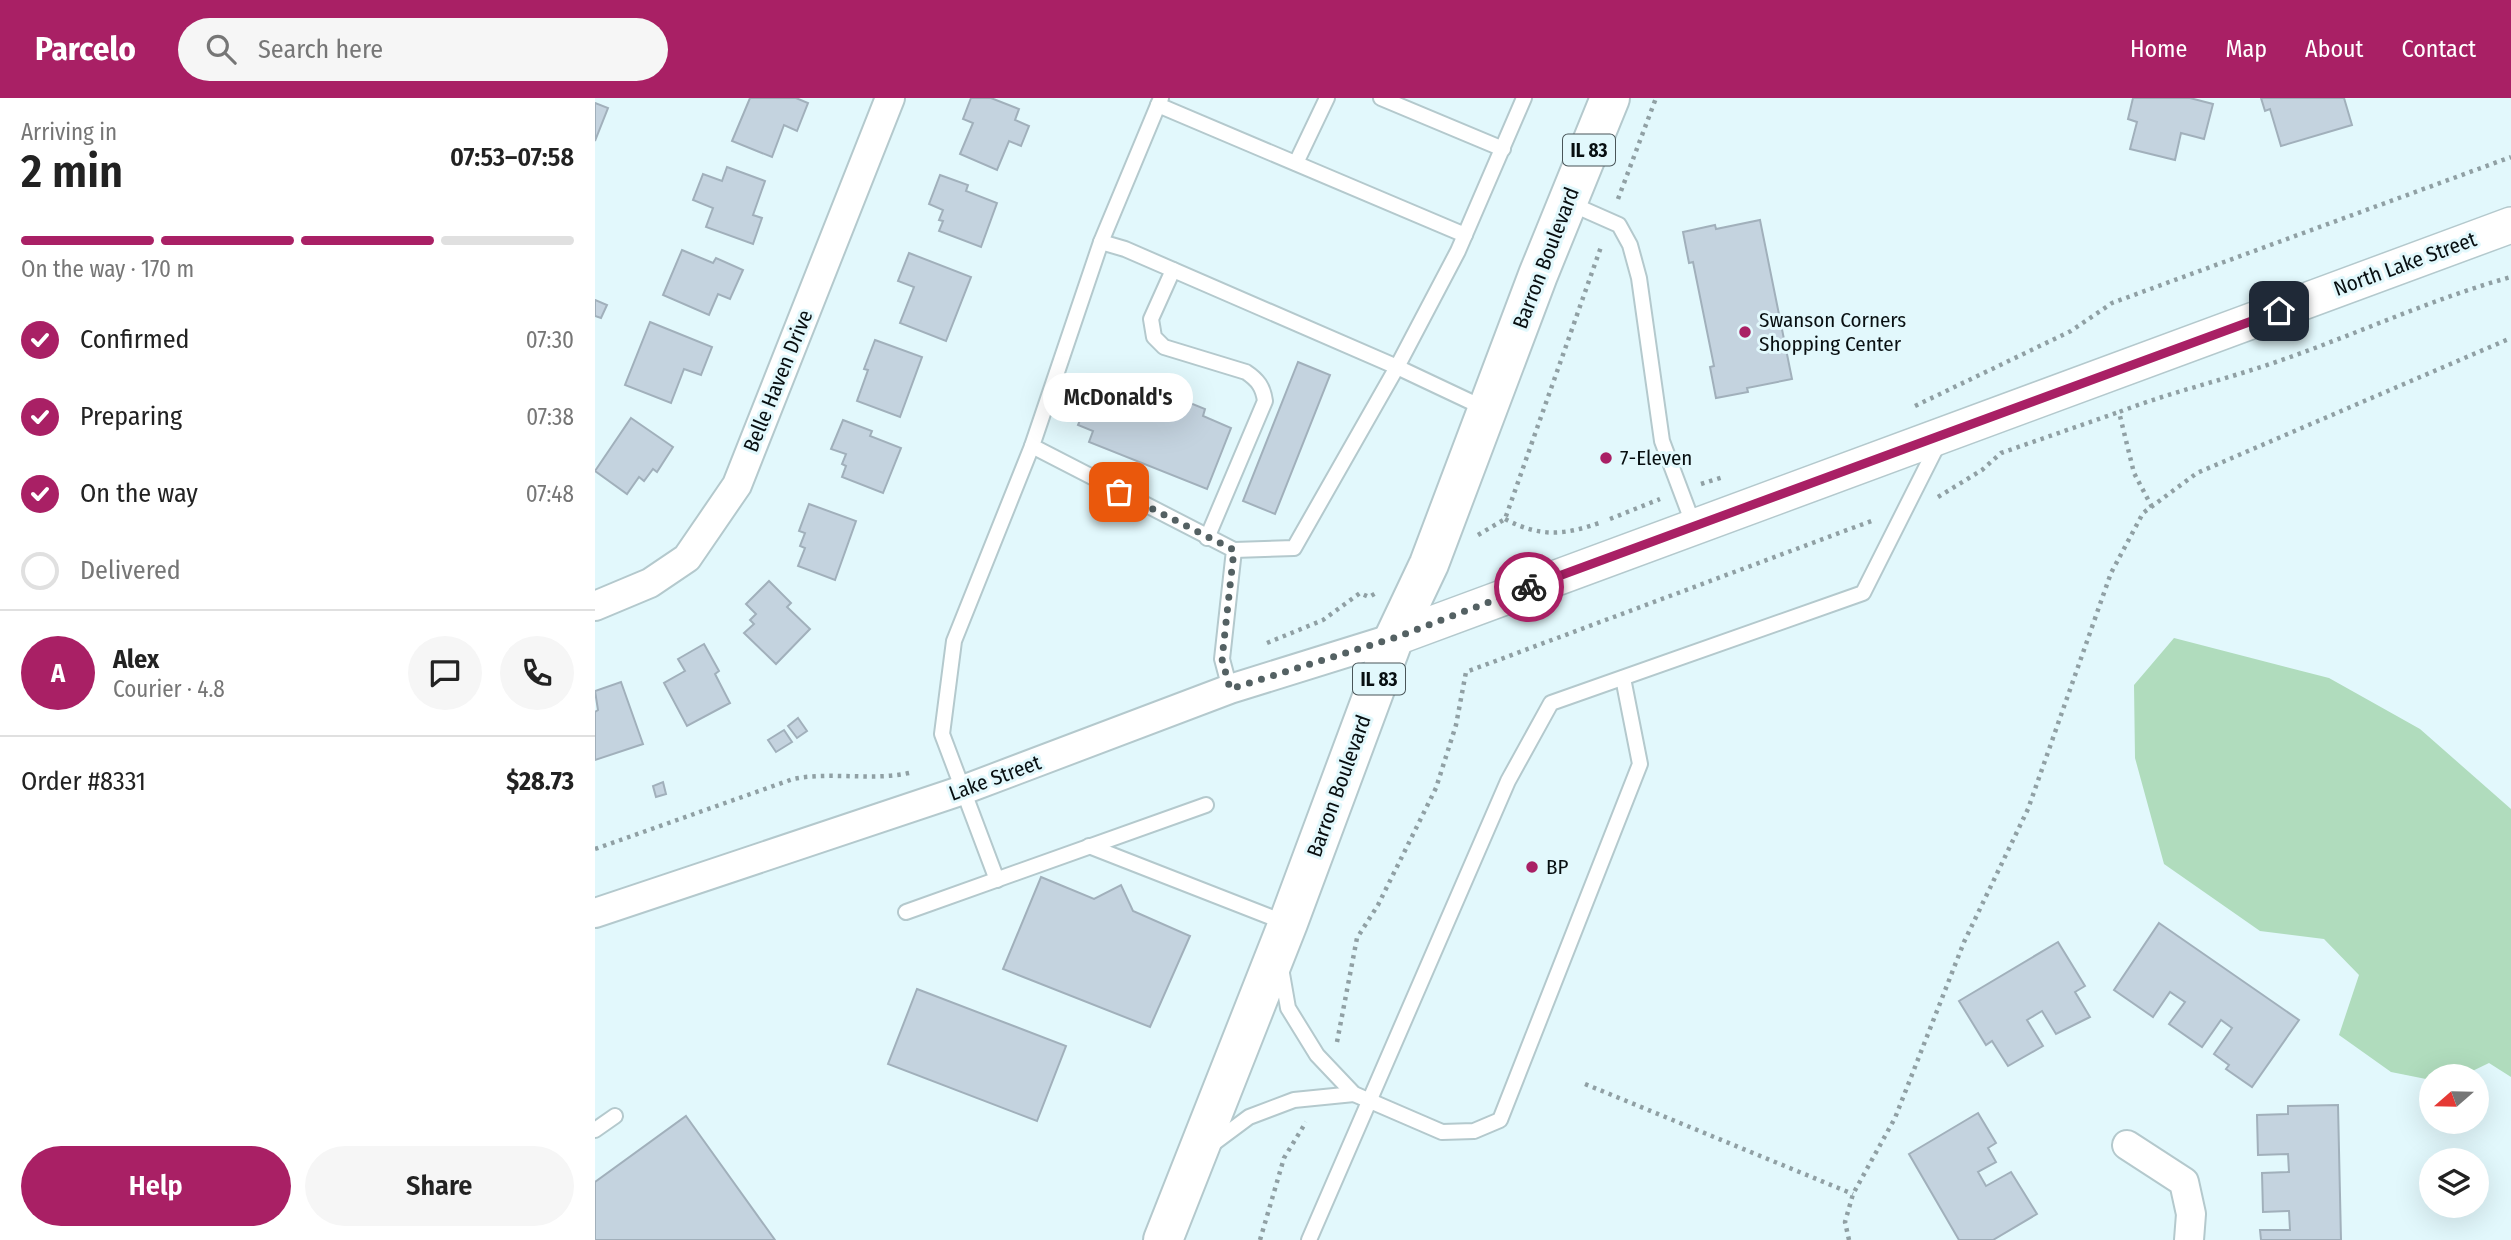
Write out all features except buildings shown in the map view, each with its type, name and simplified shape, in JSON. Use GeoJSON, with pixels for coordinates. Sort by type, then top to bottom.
{"type":"FeatureCollection","features":[{"type":"Feature","properties":{"kind":"main road","name":"Barron Boulevard"},"geometry":{"type":"LineString","coordinates":[[1163,1240],[1283,936],[1394,638],[1429,564],[1567,202],[1610,98]]}},
{"type":"Feature","properties":{"kind":"street","name":"Belle Haven Drive"},"geometry":{"type":"LineString","coordinates":[[595,606],[650,583],[687,558],[737,485],[890,98]]}},
{"type":"Feature","properties":{"kind":"street","name":"North Lake Street"},"geometry":{"type":"LineString","coordinates":[[1394,638],[2511,225]]}},
{"type":"Feature","properties":{"kind":"street","name":"Lake Street"},"geometry":{"type":"LineString","coordinates":[[595,914],[963,790],[1230,689],[1394,638]]}},
{"type":"Feature","properties":{"kind":"street"},"geometry":{"type":"LineString","coordinates":[[2127,1145],[2184,1182],[2191,1214],[2189,1240]]}},
{"type":"Feature","properties":{"kind":"lane"},"geometry":{"type":"LineString","coordinates":[[1296,163],[1327,98]]}},
{"type":"Feature","properties":{"kind":"lane"},"geometry":{"type":"LineString","coordinates":[[1381,98],[1503,149]]}},
{"type":"Feature","properties":{"kind":"lane"},"geometry":{"type":"LineString","coordinates":[[1033,446],[1234,550],[1294,548],[1397,367],[1465,235],[1524,98]]}},
{"type":"Feature","properties":{"kind":"lane"},"geometry":{"type":"LineString","coordinates":[[997,880],[943,734],[954,641],[1033,446],[1101,242],[1160,102],[1465,235]]}},
{"type":"Feature","properties":{"kind":"lane"},"geometry":{"type":"LineString","coordinates":[[1567,202],[1619,225],[1630,245],[1639,278],[1662,442],[1679,492],[1695,526]]}},
{"type":"Feature","properties":{"kind":"lane"},"geometry":{"type":"LineString","coordinates":[[1101,242],[1173,270],[1397,367],[1487,410]]}},
{"type":"Feature","properties":{"kind":"lane"},"geometry":{"type":"LineString","coordinates":[[1173,270],[1151,319],[1154,337],[1164,348],[1246,372],[1258,380],[1264,391],[1265,401],[1207,538]]}},
{"type":"Feature","properties":{"kind":"lane"},"geometry":{"type":"LineString","coordinates":[[1309,1240],[1508,781],[1551,704],[1863,593],[1943,435]]}},
{"type":"Feature","properties":{"kind":"lane"},"geometry":{"type":"LineString","coordinates":[[1230,689],[1222,659],[1234,550]]}},
{"type":"Feature","properties":{"kind":"lane"},"geometry":{"type":"LineString","coordinates":[[1089,846],[1283,936],[1288,1008],[1317,1055],[1354,1094],[1442,1132],[1475,1131],[1500,1120],[1640,764],[1623,678]]}},
{"type":"Feature","properties":{"kind":"lane"},"geometry":{"type":"LineString","coordinates":[[906,912],[1206,805]]}},
{"type":"Feature","properties":{"kind":"lane"},"geometry":{"type":"LineString","coordinates":[[1195,1157],[1249,1117],[1294,1100],[1354,1094]]}},
{"type":"Feature","properties":{"kind":"lane"},"geometry":{"type":"LineString","coordinates":[[595,1130],[615,1116]]}},
{"type":"Feature","properties":{"kind":"path"},"geometry":{"type":"LineString","coordinates":[[1655,98],[1505,519],[1535,531],[1570,533],[1731,475]]}},
{"type":"Feature","properties":{"kind":"path"},"geometry":{"type":"LineString","coordinates":[[1909,409],[2049,342],[2112,303],[2511,157]]}},
{"type":"Feature","properties":{"kind":"path"},"geometry":{"type":"LineString","coordinates":[[1326,1062],[1338,1041],[1357,939],[1378,905],[1436,788],[1456,725],[1466,672],[1738,568],[1934,500],[1982,470],[2001,453],[2168,394],[2275,363],[2392,318],[2511,277]]}},
{"type":"Feature","properties":{"kind":"path"},"geometry":{"type":"LineString","coordinates":[[1849,1240],[1845,1222],[1853,1194],[1895,1118],[1964,942],[2028,809],[2111,573],[2143,513],[2197,473],[2511,338]]}},
{"type":"Feature","properties":{"kind":"path"},"geometry":{"type":"LineString","coordinates":[[2119,412],[2134,473],[2152,507]]}},
{"type":"Feature","properties":{"kind":"path"},"geometry":{"type":"LineString","coordinates":[[1222,659],[1299,632],[1323,620],[1360,593],[1369,597]]}},
{"type":"Feature","properties":{"kind":"path"},"geometry":{"type":"LineString","coordinates":[[595,849],[793,779],[817,774],[875,776],[909,773],[952,760]]}},
{"type":"Feature","properties":{"kind":"path"},"geometry":{"type":"LineString","coordinates":[[1584,1084],[1853,1194]]}},
{"type":"Feature","properties":{"kind":"path"},"geometry":{"type":"LineString","coordinates":[[1260,1240],[1284,1158],[1306,1122],[1313,1099]]}},
{"type":"Feature","properties":{"kind":"green space"},"geometry":{"type":"Polygon","coordinates":[[[2174,638],[2329,678],[2420,729],[2511,809],[2511,1077],[2489,1063],[2419,1064],[2419,1078],[2391,1072],[2339,1035],[2359,975],[2324,939],[2260,931],[2164,864],[2135,758],[2134,685],[2174,638]]]}},
{"type":"Feature","properties":{"kind":"way so far"},"geometry":{"type":"LineString","coordinates":[[1119,492],[1234,550],[1222,659],[1230,689],[1394,638],[1529,587]]}},
{"type":"Feature","properties":{"kind":"place","name":"Swanson Corners Shopping Center"},"geometry":{"type":"Point","coordinates":[1745,332]}},
{"type":"Feature","properties":{"kind":"place","name":"7-Eleven"},"geometry":{"type":"Point","coordinates":[1606,458]}},
{"type":"Feature","properties":{"kind":"place","name":"McDonald's"},"geometry":{"type":"Point","coordinates":[1119,492]}},
{"type":"Feature","properties":{"kind":"place","name":"BP"},"geometry":{"type":"Point","coordinates":[1532,867]}},
{"type":"Feature","properties":{"kind":"route"},"geometry":{"type":"LineString","coordinates":[[1529,587],[2279,311]]}}]}
